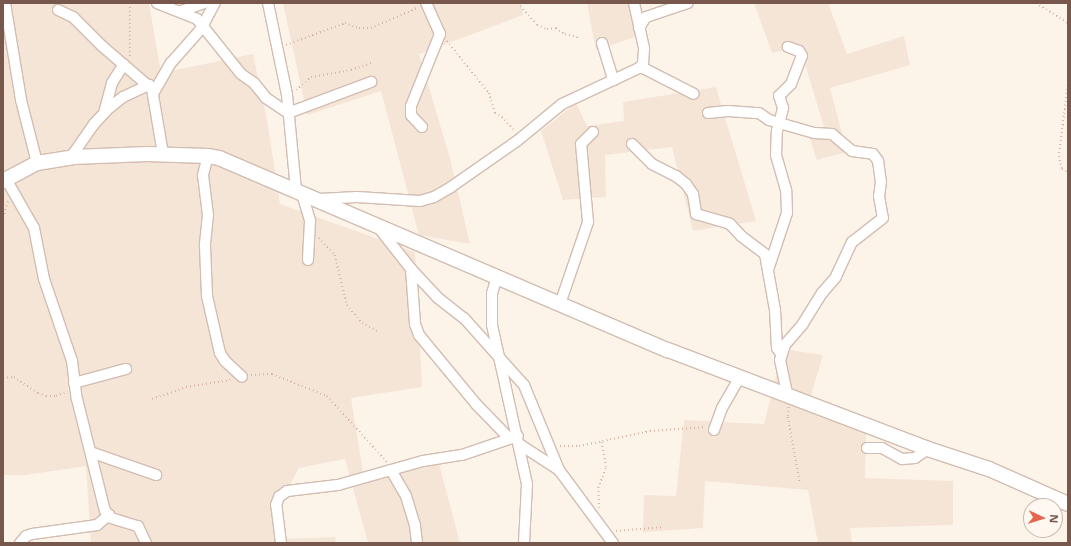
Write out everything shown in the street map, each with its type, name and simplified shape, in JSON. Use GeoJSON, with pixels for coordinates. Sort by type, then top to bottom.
{"type":"FeatureCollection","features":[{"type":"Feature","properties":{"kind":"street"},"geometry":{"type":"LineString","coordinates":[[5,3],[21,100],[37,163]]}},
{"type":"Feature","properties":{"kind":"street"},"geometry":{"type":"LineString","coordinates":[[157,3],[181,11],[203,25],[241,74],[254,83],[266,98],[288,113]]}},
{"type":"Feature","properties":{"kind":"street"},"geometry":{"type":"LineString","coordinates":[[181,11],[204,3]]}},
{"type":"Feature","properties":{"kind":"street"},"geometry":{"type":"LineString","coordinates":[[71,157],[104,113],[124,97],[151,89],[203,25],[215,3]]}},
{"type":"Feature","properties":{"kind":"street"},"geometry":{"type":"LineString","coordinates":[[268,3],[287,95],[288,113],[310,229],[308,260]]}},
{"type":"Feature","properties":{"kind":"street"},"geometry":{"type":"LineString","coordinates":[[422,127],[411,115],[411,106],[440,34],[426,3]]}},
{"type":"Feature","properties":{"kind":"street"},"geometry":{"type":"LineString","coordinates":[[634,3],[644,53],[641,67]]}},
{"type":"Feature","properties":{"kind":"street"},"geometry":{"type":"LineString","coordinates":[[639,28],[646,16],[688,3]]}},
{"type":"Feature","properties":{"kind":"street"},"geometry":{"type":"LineString","coordinates":[[58,10],[73,17],[151,89],[163,154]]}},
{"type":"Feature","properties":{"kind":"street"},"geometry":{"type":"LineString","coordinates":[[602,44],[613,80]]}},
{"type":"Feature","properties":{"kind":"street"},"geometry":{"type":"LineString","coordinates":[[768,270],[787,213],[786,190],[776,155],[779,122],[783,108],[779,96],[791,84],[801,60],[799,51],[788,47]]}},
{"type":"Feature","properties":{"kind":"street"},"geometry":{"type":"LineString","coordinates":[[104,113],[112,83],[127,67]]}},
{"type":"Feature","properties":{"kind":"street"},"geometry":{"type":"LineString","coordinates":[[304,195],[428,199],[451,187],[526,134],[562,104],[641,67]]}},
{"type":"Feature","properties":{"kind":"street"},"geometry":{"type":"LineString","coordinates":[[641,67],[694,94]]}},
{"type":"Feature","properties":{"kind":"street"},"geometry":{"type":"LineString","coordinates":[[288,113],[371,82]]}},
{"type":"Feature","properties":{"kind":"street"},"geometry":{"type":"LineString","coordinates":[[708,113],[756,112],[765,118],[814,133],[832,134],[852,151],[876,156],[881,182],[879,196],[883,218],[852,242],[836,276],[822,293],[809,316],[784,345],[781,354],[781,370],[789,395]]}},
{"type":"Feature","properties":{"kind":"street"},"geometry":{"type":"LineString","coordinates":[[560,304],[588,222],[582,144],[593,132]]}},
{"type":"Feature","properties":{"kind":"street"},"geometry":{"type":"LineString","coordinates":[[632,144],[652,164],[676,176],[686,184],[693,194],[696,214],[730,224],[741,236],[761,250],[768,262],[768,270],[776,310],[777,348],[781,354]]}},
{"type":"Feature","properties":{"kind":"street"},"geometry":{"type":"LineString","coordinates":[[146,543],[138,526],[109,516],[102,501],[93,453],[75,386],[72,361],[44,279],[34,228],[7,184],[37,163],[71,157],[163,154],[208,156],[244,167],[304,195],[560,304],[740,377],[928,449],[989,469],[1068,504]]}},
{"type":"Feature","properties":{"kind":"street"},"geometry":{"type":"LineString","coordinates":[[208,156],[204,175],[208,208],[205,246],[207,296],[220,353],[225,361],[242,377]]}},
{"type":"Feature","properties":{"kind":"street"},"geometry":{"type":"LineString","coordinates":[[376,226],[411,269],[438,298],[464,318],[529,391],[559,470],[597,518],[614,543]]}},
{"type":"Feature","properties":{"kind":"street"},"geometry":{"type":"LineString","coordinates":[[411,269],[416,331],[477,405],[516,440],[559,470]]}},
{"type":"Feature","properties":{"kind":"street"},"geometry":{"type":"LineString","coordinates":[[497,277],[491,309],[528,495],[524,543]]}},
{"type":"Feature","properties":{"kind":"street"},"geometry":{"type":"LineString","coordinates":[[75,386],[126,369]]}},
{"type":"Feature","properties":{"kind":"street"},"geometry":{"type":"LineString","coordinates":[[714,430],[722,408],[740,377]]}},
{"type":"Feature","properties":{"kind":"street"},"geometry":{"type":"LineString","coordinates":[[281,543],[276,510],[278,500],[282,493],[292,490],[338,485],[428,460],[462,455],[516,440]]}},
{"type":"Feature","properties":{"kind":"street"},"geometry":{"type":"LineString","coordinates":[[867,448],[882,448],[902,460],[915,458],[928,449]]}},
{"type":"Feature","properties":{"kind":"street"},"geometry":{"type":"LineString","coordinates":[[93,453],[156,475]]}},
{"type":"Feature","properties":{"kind":"street"},"geometry":{"type":"LineString","coordinates":[[392,470],[407,500],[415,526],[416,543]]}},
{"type":"Feature","properties":{"kind":"street"},"geometry":{"type":"LineString","coordinates":[[20,543],[26,536],[32,534],[97,525],[109,516]]}},
{"type":"Feature","properties":{"kind":"path"},"geometry":{"type":"LineString","coordinates":[[127,67],[130,3]]}},
{"type":"Feature","properties":{"kind":"path"},"geometry":{"type":"LineString","coordinates":[[278,48],[345,23],[363,29],[379,25],[426,3]]}},
{"type":"Feature","properties":{"kind":"path"},"geometry":{"type":"LineString","coordinates":[[518,3],[537,25],[547,29],[556,28],[565,34],[577,37],[579,40]]}},
{"type":"Feature","properties":{"kind":"path"},"geometry":{"type":"LineString","coordinates":[[1036,3],[1068,23]]}},
{"type":"Feature","properties":{"kind":"path"},"geometry":{"type":"LineString","coordinates":[[440,34],[489,93],[495,113],[502,117],[513,130],[526,134]]}},
{"type":"Feature","properties":{"kind":"path"},"geometry":{"type":"LineString","coordinates":[[287,95],[311,77],[351,70],[374,62]]}},
{"type":"Feature","properties":{"kind":"path"},"geometry":{"type":"LineString","coordinates":[[1068,85],[1059,156],[1062,168],[1068,172]]}},
{"type":"Feature","properties":{"kind":"path"},"geometry":{"type":"LineString","coordinates":[[3,218],[7,184]]}},
{"type":"Feature","properties":{"kind":"path"},"geometry":{"type":"LineString","coordinates":[[310,229],[335,255],[347,305],[362,323],[378,331]]}},
{"type":"Feature","properties":{"kind":"path"},"geometry":{"type":"LineString","coordinates":[[152,399],[186,387],[242,377],[272,374],[328,396],[392,470]]}},
{"type":"Feature","properties":{"kind":"path"},"geometry":{"type":"LineString","coordinates":[[3,378],[14,377],[38,393],[46,396],[56,396],[75,386]]}},
{"type":"Feature","properties":{"kind":"path"},"geometry":{"type":"LineString","coordinates":[[789,395],[788,417],[800,483]]}},
{"type":"Feature","properties":{"kind":"path"},"geometry":{"type":"LineString","coordinates":[[549,446],[572,447],[601,442],[635,433],[668,429],[680,430],[699,426],[714,430]]}},
{"type":"Feature","properties":{"kind":"path"},"geometry":{"type":"LineString","coordinates":[[597,518],[598,488],[606,467],[601,442]]}},
{"type":"Feature","properties":{"kind":"path"},"geometry":{"type":"LineString","coordinates":[[606,532],[664,527]]}},
{"type":"Feature","properties":{"kind":"shaded area"},"geometry":{"type":"Polygon","coordinates":[[[3,3],[149,3],[161,73],[253,54],[267,120],[280,204],[415,252],[422,387],[351,398],[363,472],[438,460],[460,543],[368,543],[345,459],[299,468],[282,499],[285,539],[335,537],[336,543],[91,543],[86,466],[26,475],[3,475],[3,3]]]}},
{"type":"Feature","properties":{"kind":"shaded area"},"geometry":{"type":"Polygon","coordinates":[[[283,3],[521,3],[523,15],[419,54],[450,158],[470,244],[419,235],[381,91],[307,115],[283,3]]]}},
{"type":"Feature","properties":{"kind":"shaded area"},"geometry":{"type":"Polygon","coordinates":[[[587,3],[636,3],[644,34],[596,50],[587,3]]]}},
{"type":"Feature","properties":{"kind":"shaded area"},"geometry":{"type":"Polygon","coordinates":[[[754,3],[828,3],[847,54],[904,36],[910,65],[830,88],[847,152],[817,160],[808,133],[824,127],[800,47],[772,53],[754,3]]]}},
{"type":"Feature","properties":{"kind":"shaded area"},"geometry":{"type":"Polygon","coordinates":[[[716,87],[756,221],[693,231],[672,147],[605,155],[606,197],[563,200],[541,131],[576,103],[587,126],[624,121],[623,102],[716,87]]]}},
{"type":"Feature","properties":{"kind":"shaded area"},"geometry":{"type":"Polygon","coordinates":[[[783,349],[823,355],[807,409],[866,431],[865,478],[953,481],[953,525],[850,528],[852,543],[818,543],[808,490],[705,481],[703,528],[643,532],[644,495],[676,496],[684,420],[764,424],[783,349]]]}}]}
